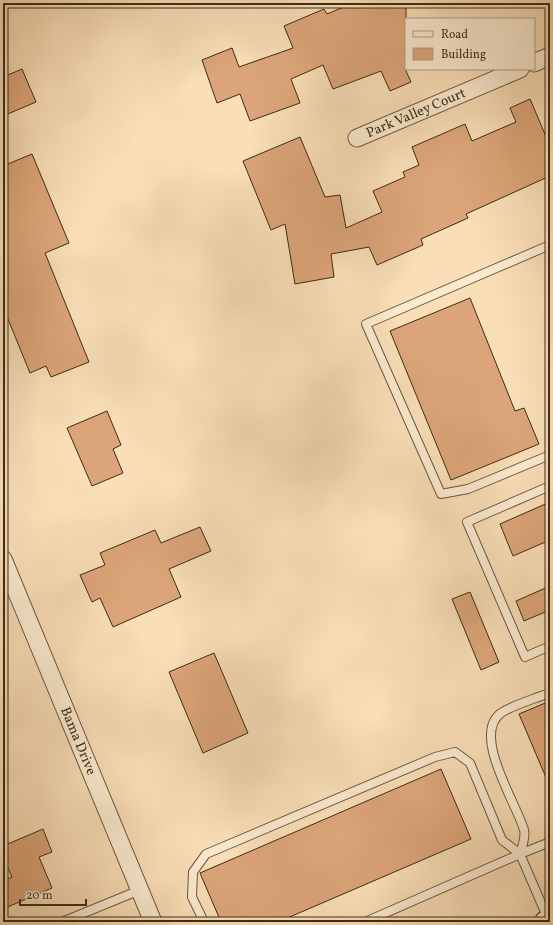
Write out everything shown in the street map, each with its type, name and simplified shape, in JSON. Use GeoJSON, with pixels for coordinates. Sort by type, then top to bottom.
{"type":"FeatureCollection","features":[{"type":"Feature","properties":{"kind":"street"},"geometry":{"type":"LineString","coordinates":[[535,63],[550,56]]}},
{"type":"Feature","properties":{"kind":"street","name":"Park Valley Court"},"geometry":{"type":"LineString","coordinates":[[357,138],[518,70]]}},
{"type":"Feature","properties":{"kind":"street","name":"Bama Drive"},"geometry":{"type":"LineString","coordinates":[[3,559],[153,922]]}},
{"type":"Feature","properties":{"kind":"lane"},"geometry":{"type":"LineString","coordinates":[[550,245],[366,324],[441,494],[468,489],[550,455]]}},
{"type":"Feature","properties":{"kind":"lane"},"geometry":{"type":"LineString","coordinates":[[550,486],[467,522],[525,657],[550,646]]}},
{"type":"Feature","properties":{"kind":"lane"},"geometry":{"type":"LineString","coordinates":[[520,854],[525,832],[494,758],[491,743],[493,722],[501,713],[544,695]]}},
{"type":"Feature","properties":{"kind":"lane"},"geometry":{"type":"LineString","coordinates":[[204,922],[192,897],[193,872],[206,854],[435,756],[455,752],[470,764],[502,840],[520,854],[548,921]]}},
{"type":"Feature","properties":{"kind":"lane"},"geometry":{"type":"LineString","coordinates":[[365,922],[550,842]]}},
{"type":"Feature","properties":{"kind":"lane"},"geometry":{"type":"LineString","coordinates":[[68,921],[140,890]]}},
{"type":"Feature","properties":{"kind":"building"},"geometry":{"type":"Polygon","coordinates":[[[353,3],[406,3],[405,70],[411,82],[390,91],[381,71],[333,89],[323,65],[291,79],[300,103],[250,121],[240,94],[217,103],[202,60],[232,48],[239,67],[293,48],[284,26],[324,9],[327,14],[353,3]]]}},
{"type":"Feature","properties":{"kind":"building"},"geometry":{"type":"Polygon","coordinates":[[[22,69],[36,102],[3,116],[3,77],[22,69]]]}},
{"type":"Feature","properties":{"kind":"building"},"geometry":{"type":"Polygon","coordinates":[[[530,99],[550,146],[550,176],[466,214],[468,218],[421,239],[423,245],[377,265],[369,247],[331,254],[334,277],[295,284],[285,224],[271,230],[243,161],[300,137],[325,197],[340,195],[346,228],[382,212],[373,191],[405,177],[403,172],[419,165],[412,147],[465,124],[472,141],[516,122],[510,108],[530,99]]]}},
{"type":"Feature","properties":{"kind":"building"},"geometry":{"type":"Polygon","coordinates":[[[32,154],[69,243],[45,253],[89,362],[51,377],[46,366],[30,373],[3,307],[3,166],[32,154]]]}},
{"type":"Feature","properties":{"kind":"building"},"geometry":{"type":"Polygon","coordinates":[[[470,298],[515,411],[524,408],[539,444],[451,480],[390,331],[470,298]]]}},
{"type":"Feature","properties":{"kind":"building"},"geometry":{"type":"Polygon","coordinates":[[[107,411],[121,445],[113,449],[123,473],[92,486],[67,428],[107,411]]]}},
{"type":"Feature","properties":{"kind":"building"},"geometry":{"type":"Polygon","coordinates":[[[550,502],[550,540],[513,556],[500,524],[550,502]]]}},
{"type":"Feature","properties":{"kind":"building"},"geometry":{"type":"Polygon","coordinates":[[[200,527],[211,551],[169,569],[181,597],[113,627],[100,598],[92,602],[80,575],[105,565],[100,553],[155,530],[161,543],[200,527]]]}},
{"type":"Feature","properties":{"kind":"building"},"geometry":{"type":"Polygon","coordinates":[[[550,586],[550,610],[524,621],[516,601],[550,586]]]}},
{"type":"Feature","properties":{"kind":"building"},"geometry":{"type":"Polygon","coordinates":[[[470,592],[499,662],[481,670],[452,599],[470,592]]]}},
{"type":"Feature","properties":{"kind":"building"},"geometry":{"type":"Polygon","coordinates":[[[214,653],[248,733],[203,753],[169,672],[214,653]]]}},
{"type":"Feature","properties":{"kind":"building"},"geometry":{"type":"Polygon","coordinates":[[[550,701],[550,787],[519,714],[550,701]]]}},
{"type":"Feature","properties":{"kind":"building"},"geometry":{"type":"Polygon","coordinates":[[[441,769],[471,839],[278,922],[221,922],[200,873],[441,769]]]}},
{"type":"Feature","properties":{"kind":"building"},"geometry":{"type":"Polygon","coordinates":[[[43,829],[52,852],[39,857],[52,888],[3,909],[3,881],[12,877],[3,857],[3,846],[43,829]]]}}]}
